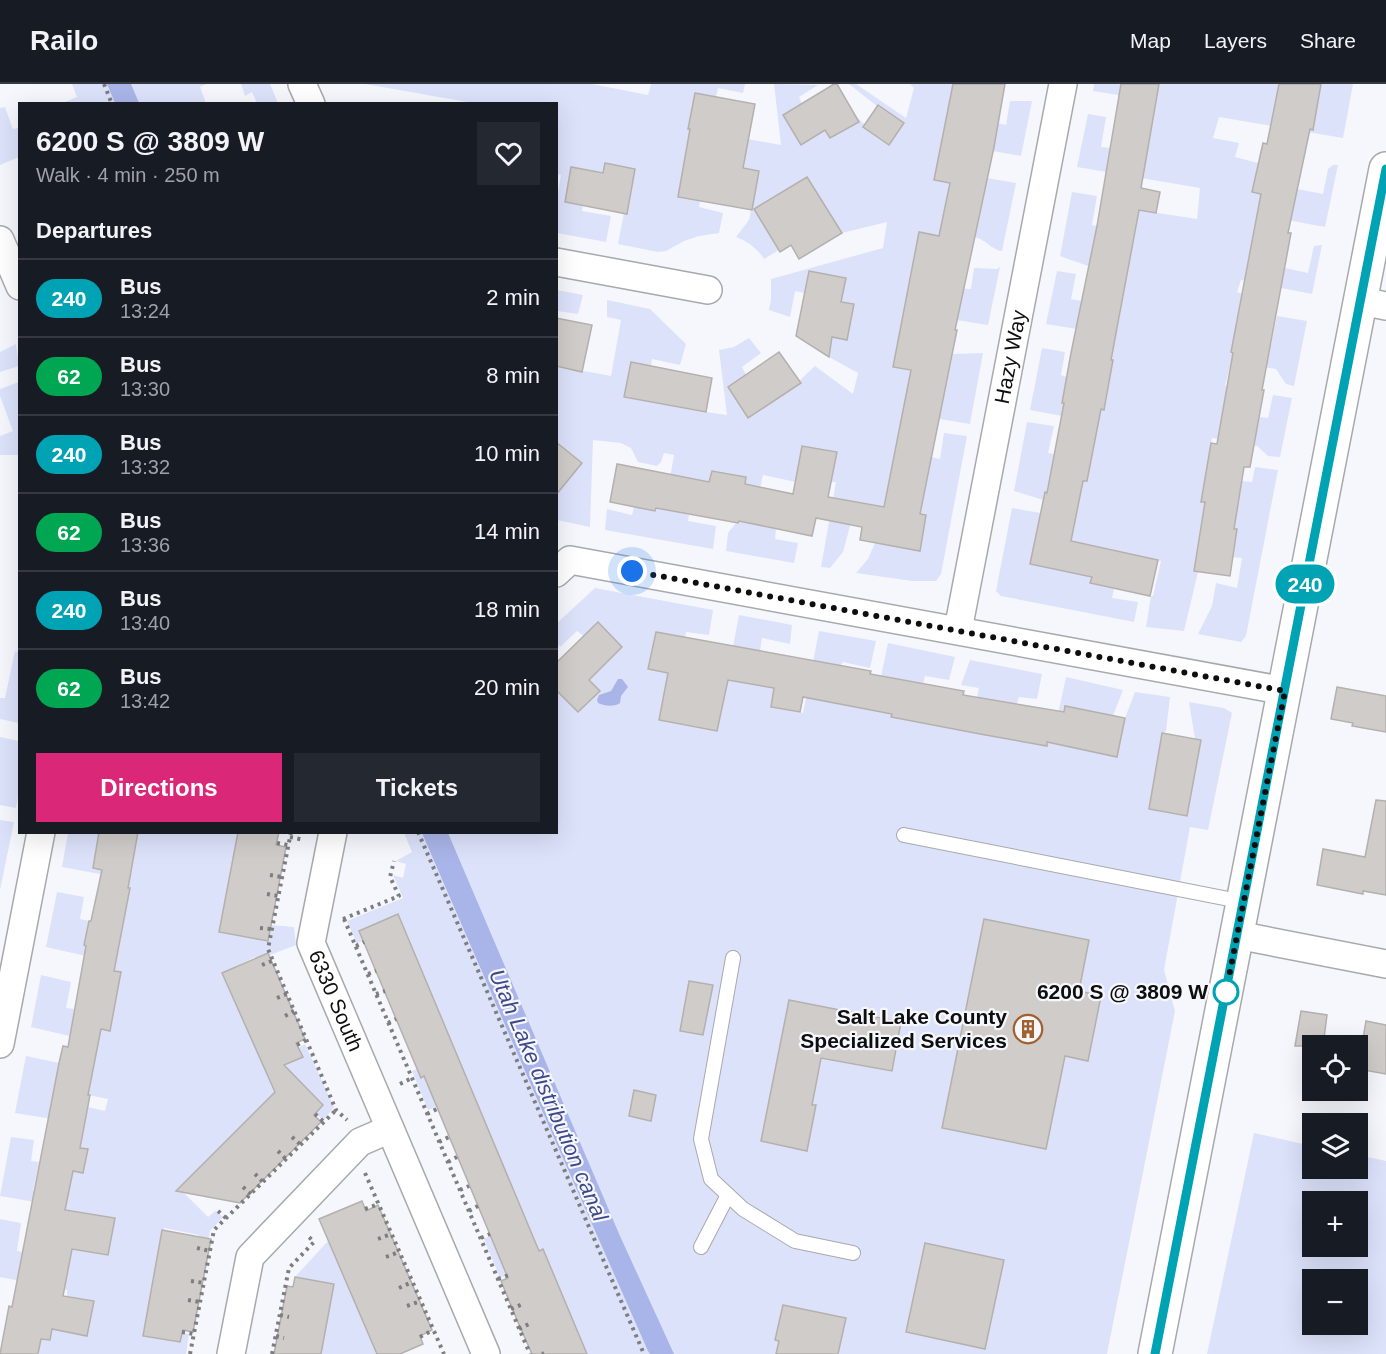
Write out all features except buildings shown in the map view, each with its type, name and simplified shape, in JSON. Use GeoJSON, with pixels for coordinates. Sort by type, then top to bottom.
{"type":"FeatureCollection","features":[{"type":"Feature","properties":{"kind":"main road"},"geometry":{"type":"LineString","coordinates":[[1155,1354],[1285,691],[1373,303],[1386,169]]}},
{"type":"Feature","properties":{"kind":"street"},"geometry":{"type":"LineString","coordinates":[[302,84],[310,102]]}},
{"type":"Feature","properties":{"kind":"street","name":"Hazy Way"},"geometry":{"type":"LineString","coordinates":[[958,630],[1063,84]]}},
{"type":"Feature","properties":{"kind":"street"},"geometry":{"type":"LineString","coordinates":[[0,240],[18,281]]}},
{"type":"Feature","properties":{"kind":"street"},"geometry":{"type":"LineString","coordinates":[[558,262],[708,290]]}},
{"type":"Feature","properties":{"kind":"street"},"geometry":{"type":"LineString","coordinates":[[561,563],[958,630],[1285,691]]}},
{"type":"Feature","properties":{"kind":"street"},"geometry":{"type":"LineString","coordinates":[[0,1044],[41,834]]}},
{"type":"Feature","properties":{"kind":"street","name":"6330 South"},"geometry":{"type":"LineString","coordinates":[[333,834],[311,943],[486,1354]]}},
{"type":"Feature","properties":{"kind":"street"},"geometry":{"type":"LineString","coordinates":[[1237,935],[1386,963]]}},
{"type":"Feature","properties":{"kind":"street"},"geometry":{"type":"LineString","coordinates":[[231,1354],[250,1257],[360,1142],[390,1129]]}},
{"type":"Feature","properties":{"kind":"lane"},"geometry":{"type":"LineString","coordinates":[[904,835],[1244,902]]}},
{"type":"Feature","properties":{"kind":"lane"},"geometry":{"type":"LineString","coordinates":[[733,958],[700,1139],[711,1179],[743,1209],[795,1241],[853,1253]]}},
{"type":"Feature","properties":{"kind":"lane"},"geometry":{"type":"LineString","coordinates":[[701,1247],[728,1195]]}},
{"type":"Feature","properties":{"kind":"path"},"geometry":{"type":"LineString","coordinates":[[104,84],[111,102]]}},
{"type":"Feature","properties":{"kind":"path"},"geometry":{"type":"LineString","coordinates":[[291,834],[268,948],[336,1110],[354,1127]]}},
{"type":"Feature","properties":{"kind":"path"},"geometry":{"type":"LineString","coordinates":[[419,834],[644,1354]]}},
{"type":"Feature","properties":{"kind":"path"},"geometry":{"type":"LineString","coordinates":[[277,843],[288,845]]}},
{"type":"Feature","properties":{"kind":"path"},"geometry":{"type":"LineString","coordinates":[[337,922],[399,896],[390,877],[394,861]]}},
{"type":"Feature","properties":{"kind":"path"},"geometry":{"type":"LineString","coordinates":[[270,875],[282,877]]}},
{"type":"Feature","properties":{"kind":"path"},"geometry":{"type":"LineString","coordinates":[[267,894],[278,896]]}},
{"type":"Feature","properties":{"kind":"path"},"geometry":{"type":"LineString","coordinates":[[344,919],[530,1354]]}},
{"type":"Feature","properties":{"kind":"path"},"geometry":{"type":"LineString","coordinates":[[260,928],[271,929]]}},
{"type":"Feature","properties":{"kind":"path"},"geometry":{"type":"LineString","coordinates":[[356,946],[364,942]]}},
{"type":"Feature","properties":{"kind":"path"},"geometry":{"type":"LineString","coordinates":[[262,965],[272,961]]}},
{"type":"Feature","properties":{"kind":"path"},"geometry":{"type":"LineString","coordinates":[[368,974],[376,970]]}},
{"type":"Feature","properties":{"kind":"path"},"geometry":{"type":"LineString","coordinates":[[376,994],[385,991]]}},
{"type":"Feature","properties":{"kind":"path"},"geometry":{"type":"LineString","coordinates":[[277,998],[287,994]]}},
{"type":"Feature","properties":{"kind":"path"},"geometry":{"type":"LineString","coordinates":[[285,1016],[294,1011]]}},
{"type":"Feature","properties":{"kind":"path"},"geometry":{"type":"LineString","coordinates":[[388,1023],[396,1019]]}},
{"type":"Feature","properties":{"kind":"path"},"geometry":{"type":"LineString","coordinates":[[397,1043],[405,1039]]}},
{"type":"Feature","properties":{"kind":"path"},"geometry":{"type":"LineString","coordinates":[[297,1045],[306,1040]]}},
{"type":"Feature","properties":{"kind":"path"},"geometry":{"type":"LineString","coordinates":[[409,1071],[417,1067]]}},
{"type":"Feature","properties":{"kind":"path"},"geometry":{"type":"LineString","coordinates":[[427,1113],[437,1109]]}},
{"type":"Feature","properties":{"kind":"path"},"geometry":{"type":"LineString","coordinates":[[315,1114],[324,1122]]}},
{"type":"Feature","properties":{"kind":"path"},"geometry":{"type":"LineString","coordinates":[[292,1137],[301,1145]]}},
{"type":"Feature","properties":{"kind":"path"},"geometry":{"type":"LineString","coordinates":[[440,1142],[449,1137]]}},
{"type":"Feature","properties":{"kind":"path"},"geometry":{"type":"LineString","coordinates":[[278,1151],[286,1159]]}},
{"type":"Feature","properties":{"kind":"path"},"geometry":{"type":"LineString","coordinates":[[448,1162],[457,1157]]}},
{"type":"Feature","properties":{"kind":"path"},"geometry":{"type":"LineString","coordinates":[[360,1168],[363,1168],[444,1354]]}},
{"type":"Feature","properties":{"kind":"path"},"geometry":{"type":"LineString","coordinates":[[255,1174],[263,1182]]}},
{"type":"Feature","properties":{"kind":"path"},"geometry":{"type":"LineString","coordinates":[[460,1190],[469,1186]]}},
{"type":"Feature","properties":{"kind":"path"},"geometry":{"type":"LineString","coordinates":[[243,1187],[251,1194]]}},
{"type":"Feature","properties":{"kind":"path"},"geometry":{"type":"LineString","coordinates":[[365,1209],[379,1204]]}},
{"type":"Feature","properties":{"kind":"path"},"geometry":{"type":"LineString","coordinates":[[469,1211],[478,1206]]}},
{"type":"Feature","properties":{"kind":"path"},"geometry":{"type":"LineString","coordinates":[[218,1211],[226,1218]]}},
{"type":"Feature","properties":{"kind":"path"},"geometry":{"type":"LineString","coordinates":[[272,1354],[289,1268],[314,1242],[306,1233]]}},
{"type":"Feature","properties":{"kind":"path"},"geometry":{"type":"LineString","coordinates":[[378,1239],[392,1234]]}},
{"type":"Feature","properties":{"kind":"path"},"geometry":{"type":"LineString","coordinates":[[481,1238],[490,1234]]}},
{"type":"Feature","properties":{"kind":"path"},"geometry":{"type":"LineString","coordinates":[[197,1248],[210,1251]]}},
{"type":"Feature","properties":{"kind":"path"},"geometry":{"type":"LineString","coordinates":[[386,1257],[399,1252]]}},
{"type":"Feature","properties":{"kind":"path"},"geometry":{"type":"LineString","coordinates":[[498,1280],[512,1274]]}},
{"type":"Feature","properties":{"kind":"path"},"geometry":{"type":"LineString","coordinates":[[192,1281],[204,1283]]}},
{"type":"Feature","properties":{"kind":"path"},"geometry":{"type":"LineString","coordinates":[[399,1288],[413,1282]]}},
{"type":"Feature","properties":{"kind":"path"},"geometry":{"type":"LineString","coordinates":[[286,1285],[294,1286]]}},
{"type":"Feature","properties":{"kind":"path"},"geometry":{"type":"LineString","coordinates":[[188,1300],[200,1302]]}},
{"type":"Feature","properties":{"kind":"path"},"geometry":{"type":"LineString","coordinates":[[408,1306],[421,1301]]}},
{"type":"Feature","properties":{"kind":"path"},"geometry":{"type":"LineString","coordinates":[[511,1309],[523,1304]]}},
{"type":"Feature","properties":{"kind":"path"},"geometry":{"type":"LineString","coordinates":[[280,1315],[289,1317]]}},
{"type":"Feature","properties":{"kind":"path"},"geometry":{"type":"LineString","coordinates":[[519,1329],[531,1323]]}},
{"type":"Feature","properties":{"kind":"path"},"geometry":{"type":"LineString","coordinates":[[420,1337],[434,1330]]}},
{"type":"Feature","properties":{"kind":"path"},"geometry":{"type":"LineString","coordinates":[[182,1332],[194,1334]]}},
{"type":"Feature","properties":{"kind":"path"},"geometry":{"type":"LineString","coordinates":[[276,1336],[284,1338]]}},
{"type":"Feature","properties":{"kind":"shaded area"},"geometry":{"type":"Polygon","coordinates":[[[72,84],[206,84],[200,87],[206,102],[65,102],[77,97],[72,84]]]}},
{"type":"Feature","properties":{"kind":"shaded area"},"geometry":{"type":"Polygon","coordinates":[[[241,84],[270,84],[278,102],[257,102],[252,92],[245,96],[241,84]]]}},
{"type":"Feature","properties":{"kind":"shaded area"},"geometry":{"type":"Polygon","coordinates":[[[365,84],[592,84],[648,95],[651,84],[745,84],[743,93],[718,88],[716,97],[695,93],[688,128],[781,145],[774,84],[818,85],[799,97],[802,104],[783,115],[801,145],[825,130],[831,138],[849,127],[846,121],[856,116],[865,125],[863,128],[888,145],[902,126],[849,84],[856,84],[906,118],[914,88],[910,84],[953,84],[943,138],[998,123],[1006,125],[1010,101],[1032,101],[1021,156],[942,142],[934,179],[950,183],[976,230],[987,178],[1016,183],[1002,251],[973,237],[969,243],[919,232],[909,283],[925,287],[971,289],[974,268],[997,269],[1000,267],[988,325],[950,319],[894,367],[911,370],[907,393],[943,400],[953,354],[983,353],[970,424],[904,413],[891,472],[927,479],[931,457],[940,459],[944,433],[967,436],[941,574],[936,581],[912,581],[856,573],[868,559],[875,543],[920,550],[926,515],[866,504],[856,504],[843,552],[830,568],[821,567],[836,482],[831,482],[802,446],[796,482],[763,475],[752,524],[776,529],[775,539],[798,543],[794,563],[726,551],[728,533],[738,523],[746,477],[712,471],[709,482],[676,477],[671,511],[689,515],[688,521],[716,526],[713,549],[605,530],[607,509],[632,515],[634,507],[655,511],[663,477],[670,478],[674,455],[664,453],[657,466],[638,462],[631,448],[621,443],[593,440],[590,527],[558,520],[558,492],[582,463],[558,443],[558,366],[611,376],[621,320],[607,317],[607,300],[650,309],[686,344],[680,365],[652,359],[651,366],[625,397],[727,415],[719,350],[734,347],[749,338],[761,353],[742,367],[746,375],[728,387],[748,418],[801,383],[800,380],[815,366],[853,394],[858,373],[829,357],[832,337],[853,304],[841,302],[846,279],[810,272],[805,293],[795,291],[790,317],[769,310],[771,279],[883,248],[887,222],[842,233],[807,177],[763,204],[767,231],[779,250],[764,259],[752,246],[736,237],[749,220],[759,171],[686,157],[700,201],[699,207],[723,213],[719,233],[699,236],[666,251],[658,252],[618,244],[624,213],[628,213],[635,169],[605,164],[603,173],[565,202],[583,206],[582,211],[611,216],[606,242],[558,233],[558,192],[561,175],[558,174],[558,102],[467,102],[365,84]]]}},
{"type":"Feature","properties":{"kind":"shaded area"},"geometry":{"type":"Polygon","coordinates":[[[1094,84],[1279,84],[1272,122],[1313,130],[1321,84],[1353,84],[1343,138],[1219,117],[1213,138],[1239,143],[1235,157],[1258,163],[1252,192],[1294,200],[1297,189],[1323,194],[1328,169],[1333,165],[1338,165],[1325,227],[1260,215],[1247,274],[1282,280],[1285,268],[1308,273],[1314,246],[1322,245],[1312,294],[1241,280],[1237,292],[1243,294],[1231,352],[1268,360],[1277,316],[1307,321],[1294,386],[1286,384],[1276,369],[1231,362],[1225,386],[1227,386],[1219,433],[1255,439],[1260,417],[1268,418],[1273,395],[1292,398],[1280,457],[1268,456],[1257,446],[1212,438],[1202,502],[1237,508],[1242,481],[1252,482],[1255,467],[1278,470],[1246,636],[1241,642],[1198,634],[1212,606],[1216,583],[1237,588],[1242,558],[1233,557],[1237,529],[1201,524],[1194,570],[1198,572],[1184,631],[1146,627],[1151,596],[1153,596],[1161,561],[1099,547],[1090,583],[1114,589],[1112,598],[1138,602],[1134,622],[1001,596],[996,591],[1012,508],[1041,513],[1030,564],[1064,571],[1079,500],[1045,492],[1043,500],[1014,491],[1027,422],[1054,426],[1048,453],[1054,454],[1051,474],[1087,481],[1062,416],[1030,410],[1042,348],[1065,352],[1061,375],[1067,377],[1063,403],[1105,409],[1113,361],[1110,360],[1114,335],[1046,324],[1057,271],[1076,274],[1071,299],[1081,301],[1077,324],[1117,331],[1128,271],[1089,264],[1088,266],[1060,256],[1072,192],[1097,196],[1092,225],[1097,226],[1139,210],[1197,219],[1200,188],[1077,167],[1088,114],[1106,117],[1101,147],[1111,148],[1143,175],[1156,101],[1093,91],[1094,84]]]}},
{"type":"Feature","properties":{"kind":"shaded area"},"geometry":{"type":"Polygon","coordinates":[[[5,107],[13,129],[18,128],[18,157],[0,165],[0,108],[5,107]]]}},
{"type":"Feature","properties":{"kind":"shaded area"},"geometry":{"type":"Polygon","coordinates":[[[558,290],[583,295],[578,314],[558,311],[558,290]]]}},
{"type":"Feature","properties":{"kind":"shaded area"},"geometry":{"type":"Polygon","coordinates":[[[16,344],[18,366],[0,372],[0,352],[16,344]]]}},
{"type":"Feature","properties":{"kind":"shaded area"},"geometry":{"type":"Polygon","coordinates":[[[18,382],[18,455],[0,455],[0,436],[13,431],[0,396],[0,389],[18,382]]]}},
{"type":"Feature","properties":{"kind":"shaded area"},"geometry":{"type":"Polygon","coordinates":[[[595,588],[713,610],[709,635],[686,632],[685,638],[656,632],[648,669],[685,677],[679,707],[662,705],[659,720],[717,731],[739,615],[792,625],[790,644],[762,638],[760,651],[774,688],[771,707],[803,713],[819,631],[876,641],[870,668],[843,662],[816,700],[874,710],[888,643],[955,657],[949,680],[925,676],[923,684],[892,717],[970,731],[979,688],[961,685],[970,660],[1042,674],[1037,699],[1019,697],[1017,704],[986,699],[980,734],[1047,746],[1050,728],[1055,728],[1066,677],[1123,690],[1113,716],[1065,706],[1057,744],[1117,757],[1125,718],[1135,692],[1170,697],[1166,731],[1162,734],[1149,809],[1187,816],[1195,739],[1189,702],[1224,708],[1232,713],[1208,830],[1190,827],[1164,970],[1175,1011],[1107,1354],[583,1354],[510,1274],[500,1278],[484,1239],[494,1234],[438,1106],[428,1110],[412,1071],[421,1067],[395,916],[364,930],[367,938],[357,944],[347,921],[403,898],[393,875],[403,878],[406,864],[396,861],[412,852],[404,834],[558,834],[558,691],[579,711],[600,691],[589,680],[622,647],[598,622],[584,636],[577,631],[560,647],[558,622],[595,588]]]}},
{"type":"Feature","properties":{"kind":"shaded area"},"geometry":{"type":"Polygon","coordinates":[[[15,651],[18,652],[18,723],[0,719],[0,698],[5,698],[15,651]]]}},
{"type":"Feature","properties":{"kind":"shaded area"},"geometry":{"type":"Polygon","coordinates":[[[0,737],[18,741],[18,797],[16,808],[0,805],[0,737]]]}},
{"type":"Feature","properties":{"kind":"shaded area"},"geometry":{"type":"Polygon","coordinates":[[[0,820],[14,822],[0,890],[0,820]]]}},
{"type":"Feature","properties":{"kind":"shaded area"},"geometry":{"type":"Polygon","coordinates":[[[68,834],[99,834],[93,868],[130,875],[138,834],[240,834],[260,924],[294,927],[296,945],[270,955],[273,964],[262,969],[255,957],[225,972],[295,1050],[305,1044],[334,1107],[323,1121],[315,1112],[322,1103],[297,1079],[183,1192],[208,1217],[215,1211],[223,1217],[210,1231],[207,1250],[196,1248],[199,1235],[164,1228],[143,1334],[177,1342],[179,1332],[189,1334],[186,1354],[38,1354],[40,1339],[50,1340],[52,1329],[87,1335],[93,1302],[67,1296],[67,1290],[0,1277],[0,1219],[21,1223],[17,1251],[22,1252],[19,1269],[66,1278],[72,1249],[108,1255],[77,1235],[41,1203],[0,1196],[11,1137],[34,1140],[31,1161],[39,1162],[33,1191],[67,1198],[73,1171],[83,1173],[88,1150],[80,1148],[84,1124],[15,1113],[26,1056],[59,1063],[50,1110],[86,1117],[88,1107],[105,1111],[108,1099],[88,1095],[96,1053],[95,1042],[31,1027],[41,975],[71,982],[66,1008],[74,1009],[72,1024],[110,1031],[121,972],[86,966],[86,956],[46,947],[57,892],[84,897],[80,919],[89,921],[84,945],[118,952],[130,889],[99,882],[100,874],[62,867],[68,834]]]}},
{"type":"Feature","properties":{"kind":"shaded area"},"geometry":{"type":"Polygon","coordinates":[[[1254,1133],[1302,1144],[1302,1179],[1368,1179],[1368,1157],[1386,1161],[1386,1354],[1207,1354],[1254,1133]]]}},
{"type":"Feature","properties":{"kind":"shaded area"},"geometry":{"type":"Polygon","coordinates":[[[328,1241],[377,1354],[321,1354],[334,1285],[295,1277],[328,1241]]]}},
{"type":"Feature","properties":{"kind":"water"},"geometry":{"type":"Polygon","coordinates":[[[107,84],[131,84],[139,102],[115,102],[107,84]]]}},
{"type":"Feature","properties":{"kind":"water"},"geometry":{"type":"Polygon","coordinates":[[[618,679],[622,679],[628,687],[621,696],[620,703],[609,706],[598,703],[599,695],[611,691],[618,679]]]}},
{"type":"Feature","properties":{"kind":"water","name":"Utah Lake distribution canal"},"geometry":{"type":"Polygon","coordinates":[[[422,834],[448,834],[620,1236],[674,1354],[650,1354],[648,1351],[422,834]]]}},
{"type":"Feature","properties":{"kind":"bus line","name":"240"},"geometry":{"type":"LineString","coordinates":[[1155,1354],[1386,169]]}},
{"type":"Feature","properties":{"kind":"place","name":"6200 S @ 3809 W"},"geometry":{"type":"Point","coordinates":[1226,992]}},
{"type":"Feature","properties":{"kind":"place","name":"Salt Lake County Specialized Services"},"geometry":{"type":"Point","coordinates":[1028,1029]}},
{"type":"Feature","properties":{"kind":"route"},"geometry":{"type":"LineString","coordinates":[[632,571],[1285,691],[1226,992]]}}]}
